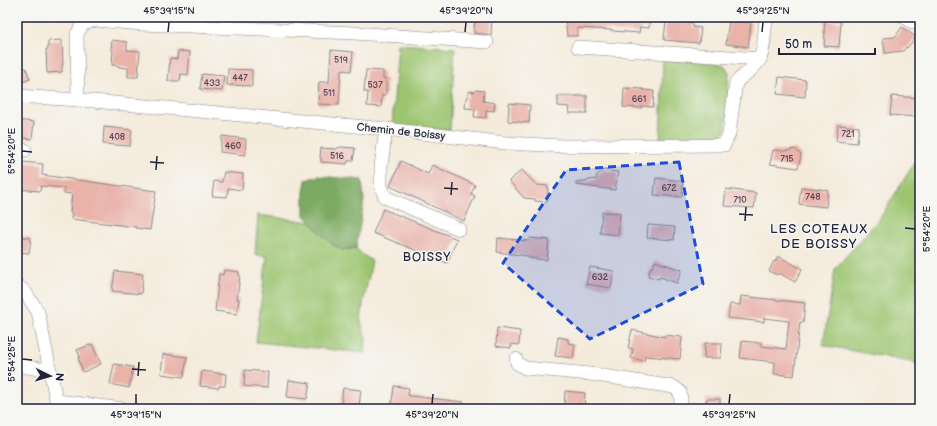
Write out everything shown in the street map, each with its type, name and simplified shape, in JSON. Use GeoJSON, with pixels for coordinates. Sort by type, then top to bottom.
{"type":"FeatureCollection","features":[{"type":"Feature","properties":{"kind":"street"},"geometry":{"type":"LineString","coordinates":[[578,47],[760,59],[766,17]]}},
{"type":"Feature","properties":{"kind":"street"},"geometry":{"type":"LineString","coordinates":[[78,100],[77,34],[83,24],[95,20],[142,24],[354,33],[487,42]]}},
{"type":"Feature","properties":{"kind":"street","name":"Chemin de Boissy"},"geometry":{"type":"LineString","coordinates":[[17,96],[78,100],[386,129],[506,143],[564,146],[724,144],[729,134],[736,82],[760,59]]}},
{"type":"Feature","properties":{"kind":"street"},"geometry":{"type":"LineString","coordinates":[[386,129],[381,166],[381,186],[384,197],[459,229]]}},
{"type":"Feature","properties":{"kind":"street"},"geometry":{"type":"LineString","coordinates":[[17,285],[25,292],[38,312],[57,405],[124,409]]}},
{"type":"Feature","properties":{"kind":"street"},"geometry":{"type":"LineString","coordinates":[[516,359],[517,363],[525,368],[590,374],[674,387],[680,392],[680,409]]}},
{"type":"Feature","properties":{"kind":"street"},"geometry":{"type":"LineString","coordinates":[[17,365],[50,371]]}},
{"type":"Feature","properties":{"kind":"highlighted area"},"geometry":{"type":"Polygon","coordinates":[[[679,162],[703,284],[590,339],[503,263],[566,170],[679,162]]]}},
{"type":"Feature","properties":{"kind":"green space"},"geometry":{"type":"Polygon","coordinates":[[[398,44],[455,48],[450,130],[392,126],[398,44]]]}},
{"type":"Feature","properties":{"kind":"green space"},"geometry":{"type":"Polygon","coordinates":[[[663,59],[717,63],[724,65],[729,72],[725,130],[720,138],[700,141],[660,140],[663,59]]]}},
{"type":"Feature","properties":{"kind":"green space"},"geometry":{"type":"Polygon","coordinates":[[[920,154],[920,364],[823,345],[835,269],[880,218],[920,154]]]}},
{"type":"Feature","properties":{"kind":"green space"},"geometry":{"type":"Polygon","coordinates":[[[318,176],[362,180],[364,200],[356,248],[342,250],[332,244],[318,231],[304,214],[304,192],[306,180],[318,176]]]}},
{"type":"Feature","properties":{"kind":"green space"},"geometry":{"type":"Polygon","coordinates":[[[258,215],[311,222],[325,238],[342,250],[356,248],[372,261],[363,304],[361,322],[366,338],[365,353],[256,342],[267,256],[255,255],[258,215]]]}},
{"type":"Feature","properties":{"kind":"building"},"geometry":{"type":"Polygon","coordinates":[[[475,17],[492,17],[491,35],[474,33],[475,17]]]}},
{"type":"Feature","properties":{"kind":"building"},"geometry":{"type":"Polygon","coordinates":[[[565,17],[650,17],[649,28],[640,27],[639,33],[577,28],[577,36],[567,36],[565,17]]]}},
{"type":"Feature","properties":{"kind":"building"},"geometry":{"type":"Polygon","coordinates":[[[729,20],[751,23],[748,47],[726,44],[729,20]]]}},
{"type":"Feature","properties":{"kind":"building"},"geometry":{"type":"Polygon","coordinates":[[[825,20],[841,22],[839,47],[824,46],[825,20]]]}},
{"type":"Feature","properties":{"kind":"building"},"geometry":{"type":"Polygon","coordinates":[[[666,21],[693,23],[693,27],[701,28],[699,43],[664,40],[666,21]]]}},
{"type":"Feature","properties":{"kind":"building"},"geometry":{"type":"Polygon","coordinates":[[[902,27],[916,37],[903,51],[885,53],[883,38],[895,37],[902,27]]]}},
{"type":"Feature","properties":{"kind":"building"},"geometry":{"type":"Polygon","coordinates":[[[62,40],[62,72],[47,73],[46,49],[48,49],[48,41],[62,40]]]}},
{"type":"Feature","properties":{"kind":"building"},"geometry":{"type":"Polygon","coordinates":[[[112,40],[127,42],[127,50],[140,51],[138,77],[128,77],[128,68],[112,65],[112,40]]]}},
{"type":"Feature","properties":{"kind":"building"},"geometry":{"type":"Polygon","coordinates":[[[331,50],[353,52],[351,71],[341,70],[339,105],[318,104],[319,82],[329,82],[331,50]]]}},
{"type":"Feature","properties":{"kind":"building"},"geometry":{"type":"Polygon","coordinates":[[[178,51],[190,52],[188,75],[181,74],[180,81],[168,81],[170,58],[177,59],[178,51]]]}},
{"type":"Feature","properties":{"kind":"building"},"geometry":{"type":"Polygon","coordinates":[[[26,68],[30,79],[17,84],[17,69],[26,68]]]}},
{"type":"Feature","properties":{"kind":"building"},"geometry":{"type":"Polygon","coordinates":[[[228,69],[252,70],[252,86],[227,85],[228,69]]]}},
{"type":"Feature","properties":{"kind":"building"},"geometry":{"type":"Polygon","coordinates":[[[366,70],[383,71],[383,78],[386,79],[386,95],[382,95],[381,107],[367,106],[368,92],[364,92],[366,70]]]}},
{"type":"Feature","properties":{"kind":"building"},"geometry":{"type":"Polygon","coordinates":[[[202,74],[224,76],[222,91],[200,89],[202,74]]]}},
{"type":"Feature","properties":{"kind":"building"},"geometry":{"type":"Polygon","coordinates":[[[779,77],[806,80],[805,97],[777,94],[779,77]]]}},
{"type":"Feature","properties":{"kind":"building"},"geometry":{"type":"Polygon","coordinates":[[[624,88],[654,91],[653,107],[623,107],[624,88]]]}},
{"type":"Feature","properties":{"kind":"building"},"geometry":{"type":"Polygon","coordinates":[[[476,90],[484,91],[483,101],[495,103],[494,111],[486,110],[486,118],[474,117],[475,109],[465,108],[466,98],[468,98],[468,91],[474,92],[476,90]]]}},
{"type":"Feature","properties":{"kind":"building"},"geometry":{"type":"Polygon","coordinates":[[[558,96],[587,96],[587,113],[569,113],[570,107],[558,106],[558,96]]]}},
{"type":"Feature","properties":{"kind":"building"},"geometry":{"type":"Polygon","coordinates":[[[892,96],[919,98],[918,117],[890,115],[892,96]]]}},
{"type":"Feature","properties":{"kind":"building"},"geometry":{"type":"Polygon","coordinates":[[[509,103],[530,105],[529,123],[508,121],[509,103]]]}},
{"type":"Feature","properties":{"kind":"building"},"geometry":{"type":"Polygon","coordinates":[[[17,120],[34,122],[32,139],[17,137],[17,120]]]}},
{"type":"Feature","properties":{"kind":"building"},"geometry":{"type":"Polygon","coordinates":[[[838,125],[859,127],[857,143],[836,141],[838,125]]]}},
{"type":"Feature","properties":{"kind":"building"},"geometry":{"type":"Polygon","coordinates":[[[104,127],[132,130],[130,146],[103,144],[104,127]]]}},
{"type":"Feature","properties":{"kind":"building"},"geometry":{"type":"Polygon","coordinates":[[[222,136],[246,139],[245,155],[220,152],[222,136]]]}},
{"type":"Feature","properties":{"kind":"building"},"geometry":{"type":"Polygon","coordinates":[[[340,147],[355,148],[353,161],[348,161],[347,164],[321,162],[321,148],[336,149],[340,147]]]}},
{"type":"Feature","properties":{"kind":"building"},"geometry":{"type":"Polygon","coordinates":[[[795,149],[801,155],[798,168],[770,164],[773,150],[785,151],[795,149]]]}},
{"type":"Feature","properties":{"kind":"building"},"geometry":{"type":"Polygon","coordinates":[[[401,161],[428,174],[432,165],[475,185],[471,194],[475,196],[464,221],[390,186],[401,161]]]}},
{"type":"Feature","properties":{"kind":"building"},"geometry":{"type":"Polygon","coordinates":[[[21,162],[43,164],[42,175],[156,191],[150,230],[71,219],[72,213],[70,213],[72,194],[64,193],[65,188],[41,186],[40,191],[17,189],[17,165],[20,165],[21,162]]]}},
{"type":"Feature","properties":{"kind":"building"},"geometry":{"type":"Polygon","coordinates":[[[522,170],[536,185],[548,186],[547,202],[524,198],[509,181],[522,170]]]}},
{"type":"Feature","properties":{"kind":"building"},"geometry":{"type":"Polygon","coordinates":[[[604,170],[618,172],[615,190],[576,185],[576,182],[596,179],[597,175],[604,170]]]}},
{"type":"Feature","properties":{"kind":"building"},"geometry":{"type":"Polygon","coordinates":[[[224,172],[243,174],[242,190],[228,188],[227,197],[212,196],[214,181],[222,182],[224,172]]]}},
{"type":"Feature","properties":{"kind":"building"},"geometry":{"type":"Polygon","coordinates":[[[656,178],[683,181],[682,197],[654,195],[656,178]]]}},
{"type":"Feature","properties":{"kind":"building"},"geometry":{"type":"Polygon","coordinates":[[[801,187],[828,190],[826,207],[799,204],[801,187]]]}},
{"type":"Feature","properties":{"kind":"building"},"geometry":{"type":"Polygon","coordinates":[[[726,189],[756,193],[754,208],[724,206],[726,189]]]}},
{"type":"Feature","properties":{"kind":"building"},"geometry":{"type":"Polygon","coordinates":[[[383,209],[457,239],[447,263],[373,233],[383,209]]]}},
{"type":"Feature","properties":{"kind":"building"},"geometry":{"type":"Polygon","coordinates":[[[602,212],[620,213],[618,235],[600,233],[602,212]]]}},
{"type":"Feature","properties":{"kind":"building"},"geometry":{"type":"Polygon","coordinates":[[[648,225],[675,227],[674,240],[647,238],[648,225]]]}},
{"type":"Feature","properties":{"kind":"building"},"geometry":{"type":"Polygon","coordinates":[[[17,236],[31,238],[29,253],[17,252],[17,236]]]}},
{"type":"Feature","properties":{"kind":"building"},"geometry":{"type":"Polygon","coordinates":[[[498,238],[529,241],[530,238],[549,240],[547,260],[497,252],[498,238]]]}},
{"type":"Feature","properties":{"kind":"building"},"geometry":{"type":"Polygon","coordinates":[[[778,256],[802,269],[795,282],[779,273],[777,275],[769,271],[778,256]]]}},
{"type":"Feature","properties":{"kind":"building"},"geometry":{"type":"Polygon","coordinates":[[[655,261],[682,270],[677,283],[660,277],[659,279],[648,276],[655,261]]]}},
{"type":"Feature","properties":{"kind":"building"},"geometry":{"type":"Polygon","coordinates":[[[590,267],[614,271],[611,288],[586,284],[590,267]]]}},
{"type":"Feature","properties":{"kind":"building"},"geometry":{"type":"Polygon","coordinates":[[[224,270],[239,272],[240,275],[237,314],[215,311],[219,274],[223,275],[224,270]]]}},
{"type":"Feature","properties":{"kind":"building"},"geometry":{"type":"Polygon","coordinates":[[[115,271],[143,274],[141,294],[112,291],[115,271]]]}},
{"type":"Feature","properties":{"kind":"building"},"geometry":{"type":"Polygon","coordinates":[[[741,296],[805,303],[803,323],[800,322],[794,376],[774,374],[775,362],[740,358],[742,341],[761,343],[761,346],[786,349],[789,321],[764,318],[764,322],[728,318],[730,304],[740,305],[741,296]]]}},
{"type":"Feature","properties":{"kind":"building"},"geometry":{"type":"Polygon","coordinates":[[[497,328],[520,331],[519,345],[512,344],[511,348],[496,346],[497,328]]]}},
{"type":"Feature","properties":{"kind":"building"},"geometry":{"type":"Polygon","coordinates":[[[632,330],[665,337],[665,335],[682,337],[680,359],[645,356],[644,361],[631,358],[633,349],[628,348],[632,330]]]}},
{"type":"Feature","properties":{"kind":"building"},"geometry":{"type":"Polygon","coordinates":[[[558,337],[568,339],[568,343],[575,344],[573,358],[555,356],[558,337]]]}},
{"type":"Feature","properties":{"kind":"building"},"geometry":{"type":"Polygon","coordinates":[[[705,343],[722,343],[721,358],[704,358],[705,343]]]}},
{"type":"Feature","properties":{"kind":"building"},"geometry":{"type":"Polygon","coordinates":[[[92,344],[101,364],[83,372],[77,350],[92,344]]]}},
{"type":"Feature","properties":{"kind":"building"},"geometry":{"type":"Polygon","coordinates":[[[163,354],[187,357],[184,377],[161,374],[163,354]]]}},
{"type":"Feature","properties":{"kind":"building"},"geometry":{"type":"Polygon","coordinates":[[[114,364],[133,367],[129,388],[110,384],[114,364]]]}},
{"type":"Feature","properties":{"kind":"building"},"geometry":{"type":"Polygon","coordinates":[[[245,370],[268,372],[267,388],[244,386],[245,370]]]}},
{"type":"Feature","properties":{"kind":"building"},"geometry":{"type":"Polygon","coordinates":[[[202,371],[226,374],[225,386],[219,386],[219,388],[200,386],[202,371]]]}},
{"type":"Feature","properties":{"kind":"building"},"geometry":{"type":"Polygon","coordinates":[[[289,380],[310,383],[307,399],[287,397],[289,380]]]}},
{"type":"Feature","properties":{"kind":"building"},"geometry":{"type":"Polygon","coordinates":[[[394,386],[409,388],[408,395],[410,396],[464,402],[464,409],[391,409],[394,386]]]}},
{"type":"Feature","properties":{"kind":"building"},"geometry":{"type":"Polygon","coordinates":[[[343,388],[361,390],[359,406],[341,404],[343,388]]]}},
{"type":"Feature","properties":{"kind":"building"},"geometry":{"type":"Polygon","coordinates":[[[565,391],[585,393],[584,409],[564,409],[565,391]]]}},
{"type":"Feature","properties":{"kind":"building"},"geometry":{"type":"Polygon","coordinates":[[[706,399],[720,399],[720,409],[707,409],[706,399]]]}},
{"type":"Feature","properties":{"kind":"district","name":"LES COTEAUX DE BOISSY"},"geometry":{"type":"Point","coordinates":[819,236]}},
{"type":"Feature","properties":{"kind":"district","name":"BOISSY"},"geometry":{"type":"Point","coordinates":[427,257]}}]}
